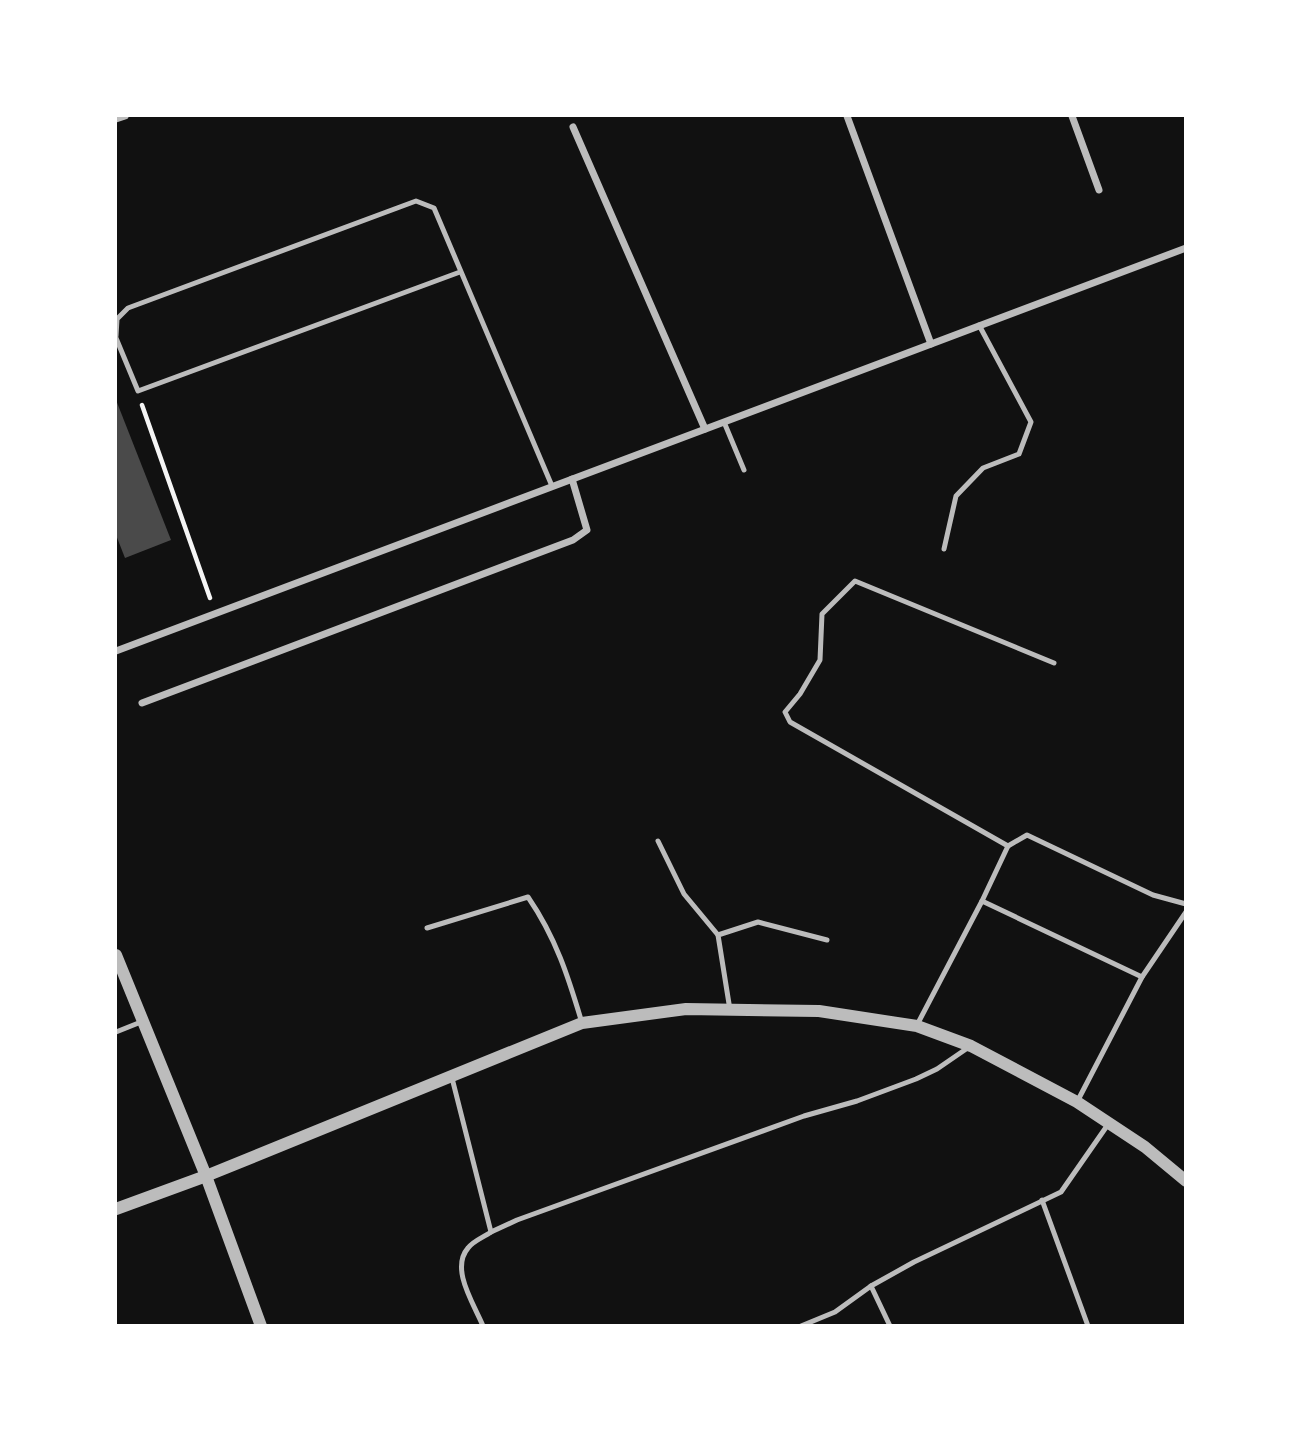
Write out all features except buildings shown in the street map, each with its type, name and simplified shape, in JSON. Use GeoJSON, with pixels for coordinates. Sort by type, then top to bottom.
{"type":"FeatureCollection","features":[{"type":"Feature","properties":{"kind":"street"},"geometry":{"type":"LineString","coordinates":[[116,119],[125,116]]}},
{"type":"Feature","properties":{"kind":"street"},"geometry":{"type":"LineString","coordinates":[[847,116],[931,344]]}},
{"type":"Feature","properties":{"kind":"street"},"geometry":{"type":"LineString","coordinates":[[1072,116],[1099,190]]}},
{"type":"Feature","properties":{"kind":"street"},"geometry":{"type":"LineString","coordinates":[[573,127],[705,429]]}},
{"type":"Feature","properties":{"kind":"street"},"geometry":{"type":"LineString","coordinates":[[116,651],[1185,248]]}},
{"type":"Feature","properties":{"kind":"street"},"geometry":{"type":"LineString","coordinates":[[142,704],[573,540],[587,530],[572,479]]}},
{"type":"Feature","properties":{"kind":"street"},"geometry":{"type":"LineString","coordinates":[[116,955],[141,1022],[206,1176],[261,1325]]}},
{"type":"Feature","properties":{"kind":"street"},"geometry":{"type":"LineString","coordinates":[[116,1209],[206,1176],[582,1023],[686,1009],[819,1011],[917,1026],[971,1046],[1077,1102],[1145,1147],[1185,1181]]}},
{"type":"Feature","properties":{"kind":"lane"},"geometry":{"type":"LineString","coordinates":[[460,272],[138,391],[116,337],[117,319],[128,308],[416,201],[434,208],[552,486]]}},
{"type":"Feature","properties":{"kind":"lane"},"geometry":{"type":"LineString","coordinates":[[944,549],[956,496],[984,468],[1019,454],[1031,422],[979,326]]}},
{"type":"Feature","properties":{"kind":"lane"},"geometry":{"type":"LineString","coordinates":[[724,422],[744,470]]}},
{"type":"Feature","properties":{"kind":"lane"},"geometry":{"type":"LineString","coordinates":[[1008,846],[790,722],[785,712],[800,694],[820,660],[822,614],[855,580],[1054,663]]}},
{"type":"Feature","properties":{"kind":"lane"},"geometry":{"type":"LineString","coordinates":[[917,1026],[1008,846],[1027,835],[1153,895],[1185,904]]}},
{"type":"Feature","properties":{"kind":"lane"},"geometry":{"type":"LineString","coordinates":[[658,841],[684,894],[718,935],[730,1010]]}},
{"type":"Feature","properties":{"kind":"lane"},"geometry":{"type":"LineString","coordinates":[[427,928],[528,897],[548,926],[570,981],[582,1023]]}},
{"type":"Feature","properties":{"kind":"lane"},"geometry":{"type":"LineString","coordinates":[[982,901],[1142,977]]}},
{"type":"Feature","properties":{"kind":"lane"},"geometry":{"type":"LineString","coordinates":[[1077,1102],[1142,977],[1185,912]]}},
{"type":"Feature","properties":{"kind":"lane"},"geometry":{"type":"LineString","coordinates":[[718,935],[758,922],[827,940]]}},
{"type":"Feature","properties":{"kind":"lane"},"geometry":{"type":"LineString","coordinates":[[116,1032],[141,1022]]}},
{"type":"Feature","properties":{"kind":"lane"},"geometry":{"type":"LineString","coordinates":[[483,1325],[462,1277],[461,1260],[468,1247],[491,1232],[517,1220],[804,1116],[857,1101],[916,1079],[937,1069],[971,1046]]}},
{"type":"Feature","properties":{"kind":"lane"},"geometry":{"type":"LineString","coordinates":[[451,1075],[491,1232]]}},
{"type":"Feature","properties":{"kind":"lane"},"geometry":{"type":"LineString","coordinates":[[801,1325],[835,1312],[871,1286],[914,1262],[1061,1192],[1109,1123]]}},
{"type":"Feature","properties":{"kind":"lane"},"geometry":{"type":"LineString","coordinates":[[1042,1200],[1088,1325]]}},
{"type":"Feature","properties":{"kind":"lane"},"geometry":{"type":"LineString","coordinates":[[871,1286],[890,1325]]}},
{"type":"Feature","properties":{"kind":"path"},"geometry":{"type":"LineString","coordinates":[[138,391],[216,614]]}}]}
